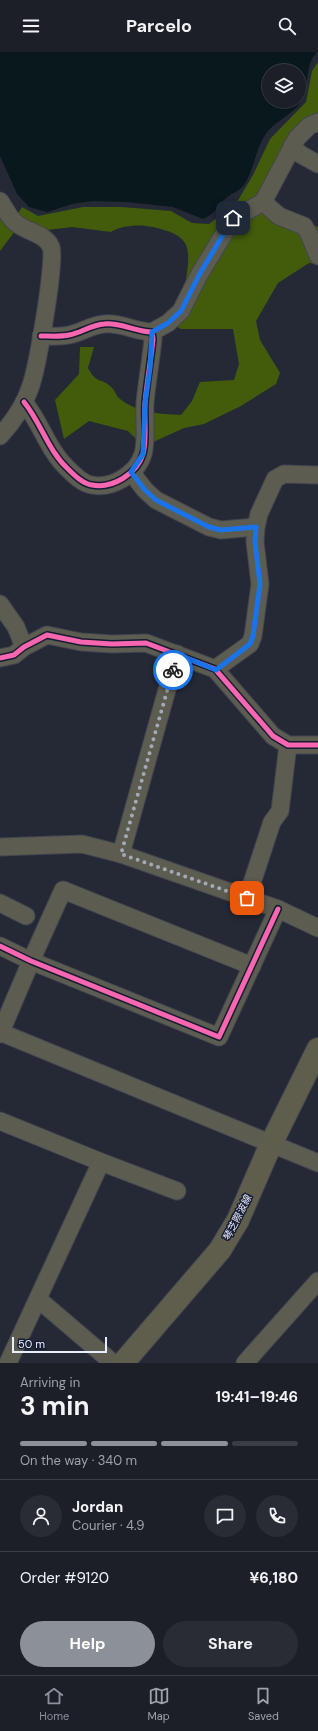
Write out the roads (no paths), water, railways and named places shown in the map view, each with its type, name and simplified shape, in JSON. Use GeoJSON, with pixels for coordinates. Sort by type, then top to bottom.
{"type":"FeatureCollection","features":[{"type":"Feature","properties":{"kind":"main road","name":"琴芝際波線"},"geometry":{"type":"LineString","coordinates":[[123,1363],[220,1250],[238,1220],[271,1144],[318,1049]]}},
{"type":"Feature","properties":{"kind":"street"},"geometry":{"type":"LineString","coordinates":[[41,336],[69,335],[86,328],[104,324],[118,325],[141,332],[152,332],[168,323],[181,311],[199,275],[233,218],[263,202],[296,138],[309,126],[318,122]]}},
{"type":"Feature","properties":{"kind":"street"},"geometry":{"type":"LineString","coordinates":[[292,146],[300,154],[318,164]]}},
{"type":"Feature","properties":{"kind":"street"},"geometry":{"type":"LineString","coordinates":[[0,201],[16,224],[47,240],[51,248],[50,285],[33,379],[24,402],[15,418],[0,436]]}},
{"type":"Feature","properties":{"kind":"street"},"geometry":{"type":"LineString","coordinates":[[263,202],[279,216],[304,226],[318,256]]}},
{"type":"Feature","properties":{"kind":"street"},"geometry":{"type":"LineString","coordinates":[[24,402],[29,408],[56,457],[67,469],[85,483],[93,486],[106,485],[126,476],[131,472],[143,454],[145,403],[150,368],[152,332]]}},
{"type":"Feature","properties":{"kind":"street"},"geometry":{"type":"LineString","coordinates":[[131,472],[145,490],[156,500],[209,527],[221,530],[256,527]]}},
{"type":"Feature","properties":{"kind":"street"},"geometry":{"type":"LineString","coordinates":[[216,670],[250,644],[253,636],[260,584],[255,542],[256,527],[259,514],[275,479],[284,474],[318,475]]}},
{"type":"Feature","properties":{"kind":"street"},"geometry":{"type":"LineString","coordinates":[[0,604],[16,627],[24,647]]}},
{"type":"Feature","properties":{"kind":"street"},"geometry":{"type":"LineString","coordinates":[[0,658],[14,655],[24,647],[47,635],[81,642],[112,644],[146,643],[216,670],[273,736],[288,745],[318,745]]}},
{"type":"Feature","properties":{"kind":"street"},"geometry":{"type":"LineString","coordinates":[[121,854],[177,654]]}},
{"type":"Feature","properties":{"kind":"street"},"geometry":{"type":"LineString","coordinates":[[247,898],[272,822],[280,811],[288,745]]}},
{"type":"Feature","properties":{"kind":"street"},"geometry":{"type":"LineString","coordinates":[[0,846],[82,844],[121,854],[278,909],[318,928]]}},
{"type":"Feature","properties":{"kind":"street"},"geometry":{"type":"LineString","coordinates":[[252,966],[63,890],[0,1033],[318,1163]]}},
{"type":"Feature","properties":{"kind":"street"},"geometry":{"type":"LineString","coordinates":[[0,903],[26,916]]}},
{"type":"Feature","properties":{"kind":"street"},"geometry":{"type":"LineString","coordinates":[[0,946],[31,961],[219,1037],[278,909]]}},
{"type":"Feature","properties":{"kind":"street"},"geometry":{"type":"LineString","coordinates":[[0,1121],[177,1191]]}},
{"type":"Feature","properties":{"kind":"street"},"geometry":{"type":"LineString","coordinates":[[8,1363],[101,1162]]}},
{"type":"Feature","properties":{"kind":"street"},"geometry":{"type":"LineString","coordinates":[[245,1363],[318,1282]]}},
{"type":"Feature","properties":{"kind":"street"},"geometry":{"type":"LineString","coordinates":[[38,1299],[113,1363]]}}]}
